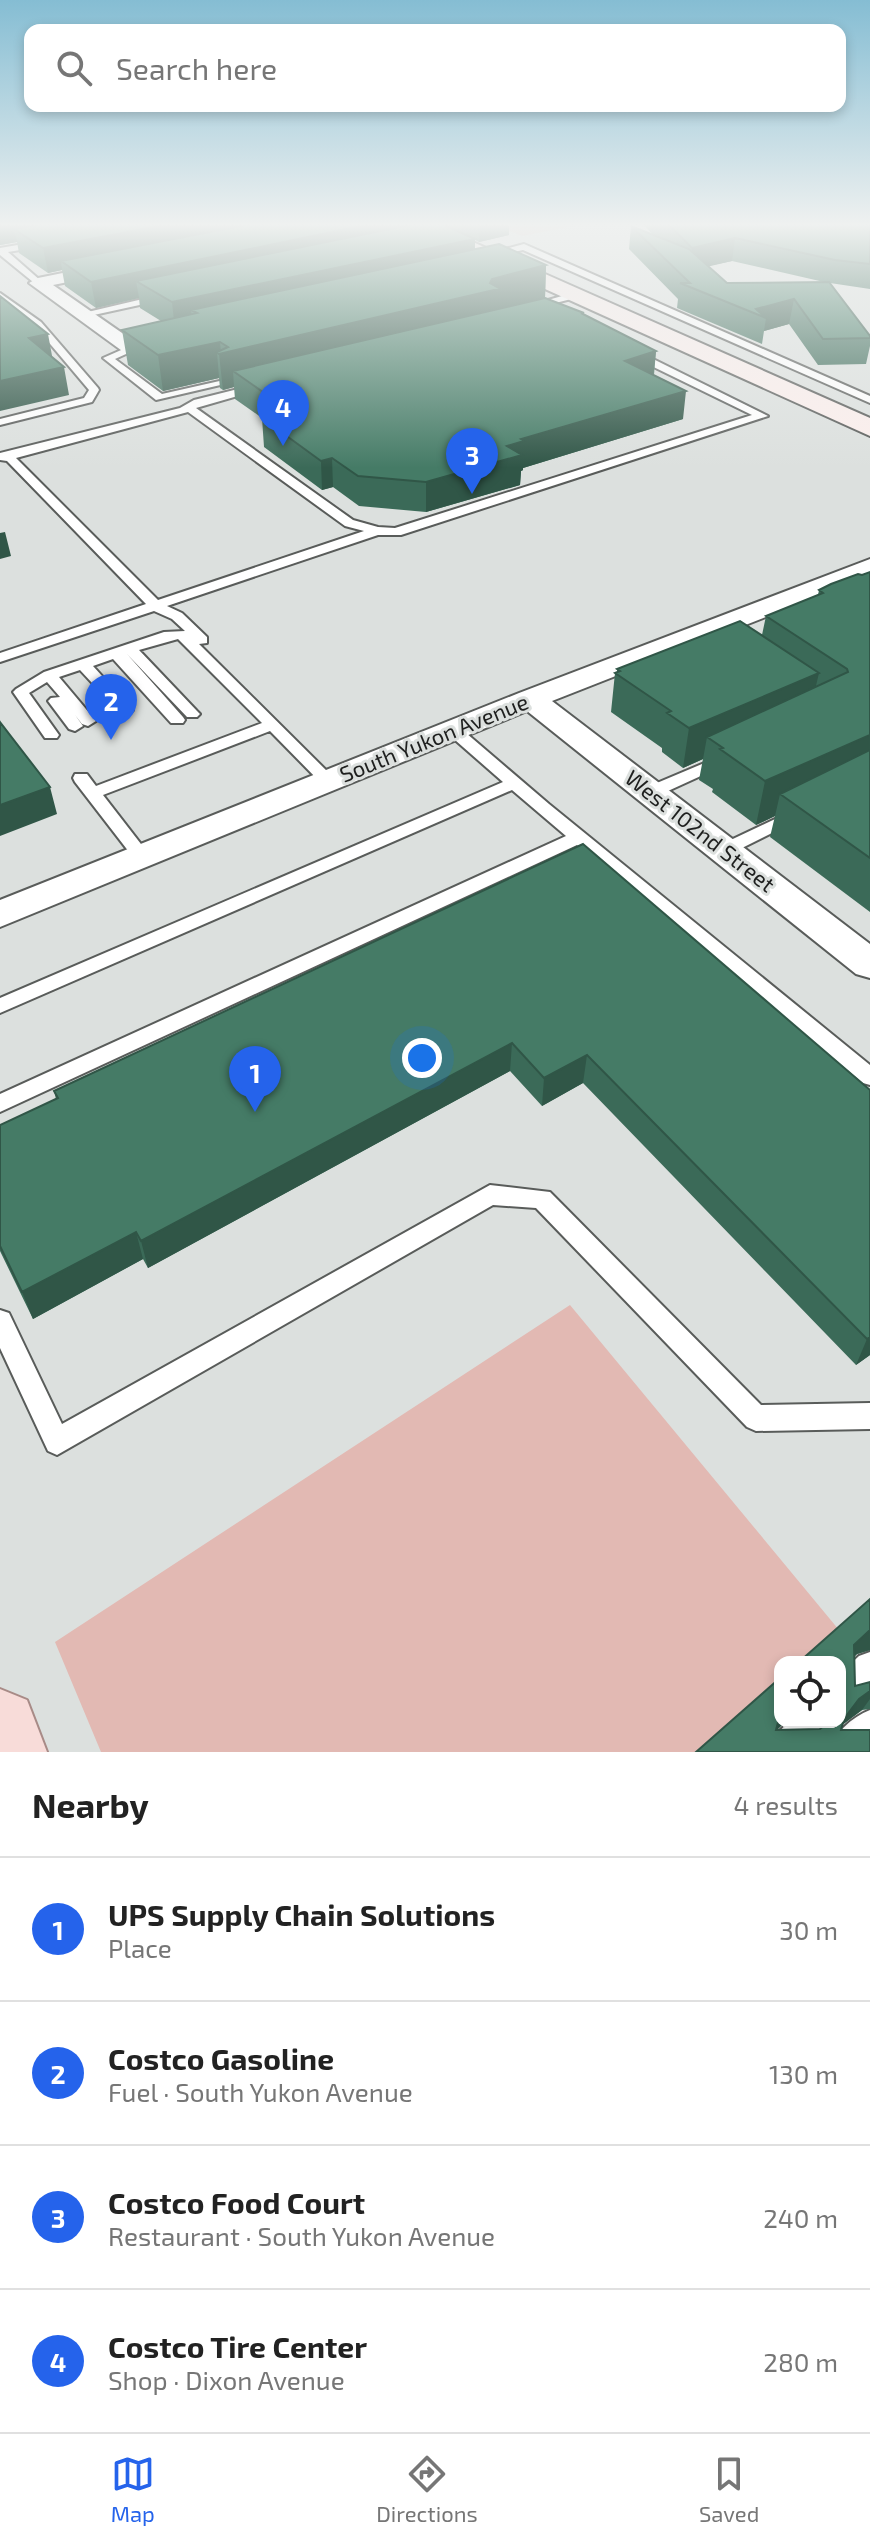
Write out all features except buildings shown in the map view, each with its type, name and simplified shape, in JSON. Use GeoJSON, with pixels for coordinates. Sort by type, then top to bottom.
{"type":"FeatureCollection","features":[{"type":"Feature","properties":{"kind":"main road"},"geometry":{"type":"LineString","coordinates":[[0,1727],[9,1752]]}},
{"type":"Feature","properties":{"kind":"street"},"geometry":{"type":"LineString","coordinates":[[67,305],[132,349],[192,336]]}},
{"type":"Feature","properties":{"kind":"street"},"geometry":{"type":"LineString","coordinates":[[597,305],[870,428]]}},
{"type":"Feature","properties":{"kind":"street","name":"South Yukon Avenue"},"geometry":{"type":"LineString","coordinates":[[0,914],[530,699],[714,634],[870,567]]}},
{"type":"Feature","properties":{"kind":"street","name":"West 102nd Street"},"geometry":{"type":"LineString","coordinates":[[530,699],[870,964]]}},
{"type":"Feature","properties":{"kind":"lane"},"geometry":{"type":"LineString","coordinates":[[0,422],[88,400],[94,390],[38,324],[12,305]]}},
{"type":"Feature","properties":{"kind":"lane"},"geometry":{"type":"LineString","coordinates":[[80,315],[127,305]]}},
{"type":"Feature","properties":{"kind":"lane"},"geometry":{"type":"LineString","coordinates":[[514,310],[536,305]]}},
{"type":"Feature","properties":{"kind":"lane"},"geometry":{"type":"LineString","coordinates":[[654,305],[870,400]]}},
{"type":"Feature","properties":{"kind":"lane"},"geometry":{"type":"LineString","coordinates":[[132,349],[108,358],[160,398],[237,379]]}},
{"type":"Feature","properties":{"kind":"lane"},"geometry":{"type":"LineString","coordinates":[[189,408],[349,523],[377,531],[396,532],[762,416],[628,350]]}},
{"type":"Feature","properties":{"kind":"lane"},"geometry":{"type":"LineString","coordinates":[[2,456],[274,383]]}},
{"type":"Feature","properties":{"kind":"lane"},"geometry":{"type":"LineString","coordinates":[[805,399],[822,392],[830,383]]}},
{"type":"Feature","properties":{"kind":"lane"},"geometry":{"type":"LineString","coordinates":[[2,456],[11,459],[157,607],[177,616],[238,675],[236,688]]}},
{"type":"Feature","properties":{"kind":"lane"},"geometry":{"type":"LineString","coordinates":[[0,658],[377,531]]}},
{"type":"Feature","properties":{"kind":"lane"},"geometry":{"type":"LineString","coordinates":[[157,607],[154,619],[169,635],[211,677],[236,688],[329,781]]}},
{"type":"Feature","properties":{"kind":"lane"},"geometry":{"type":"LineString","coordinates":[[61,672],[169,635]]}},
{"type":"Feature","properties":{"kind":"lane"},"geometry":{"type":"LineString","coordinates":[[122,650],[185,717]]}},
{"type":"Feature","properties":{"kind":"lane"},"geometry":{"type":"LineString","coordinates":[[61,672],[94,720]]}},
{"type":"Feature","properties":{"kind":"lane"},"geometry":{"type":"LineString","coordinates":[[61,672],[94,720]]}},
{"type":"Feature","properties":{"kind":"lane"},"geometry":{"type":"LineString","coordinates":[[61,672],[94,720]]}},
{"type":"Feature","properties":{"kind":"lane"},"geometry":{"type":"LineString","coordinates":[[142,857],[134,768],[207,741],[271,725]]}},
{"type":"Feature","properties":{"kind":"lane"},"geometry":{"type":"LineString","coordinates":[[453,730],[870,1077]]}},
{"type":"Feature","properties":{"kind":"lane"},"geometry":{"type":"LineString","coordinates":[[651,792],[743,751]]}},
{"type":"Feature","properties":{"kind":"lane"},"geometry":{"type":"LineString","coordinates":[[0,1006],[514,783]]}},
{"type":"Feature","properties":{"kind":"lane"},"geometry":{"type":"LineString","coordinates":[[724,850],[802,811]]}},
{"type":"Feature","properties":{"kind":"lane"},"geometry":{"type":"LineString","coordinates":[[0,1103],[579,837]]}},
{"type":"Feature","properties":{"kind":"lane"},"geometry":{"type":"LineString","coordinates":[[0,1321],[57,1442],[490,1195],[542,1199],[756,1418],[870,1416]]}},
{"type":"Feature","properties":{"kind":"lane"},"geometry":{"type":"LineString","coordinates":[[846,1689],[870,1667]]}},
{"type":"Feature","properties":{"kind":"lane"},"geometry":{"type":"LineString","coordinates":[[842,1752],[870,1725]]}},
{"type":"Feature","properties":{"kind":"lane"},"geometry":{"type":"LineString","coordinates":[[780,1752],[805,1728]]}},
{"type":"Feature","properties":{"kind":"shaded area"},"geometry":{"type":"Polygon","coordinates":[[[570,1305],[844,1636],[822,1656],[774,1656],[774,1698],[713,1752],[101,1752],[55,1642],[570,1305]]]}},
{"type":"Feature","properties":{"kind":"place","name":"Costco Tire Center"},"geometry":{"type":"Point","coordinates":[283,446]}},
{"type":"Feature","properties":{"kind":"place","name":"Costco Food Court"},"geometry":{"type":"Point","coordinates":[472,494]}},
{"type":"Feature","properties":{"kind":"place","name":"Costco Gasoline"},"geometry":{"type":"Point","coordinates":[111,740]}},
{"type":"Feature","properties":{"kind":"place","name":"UPS Supply Chain Solutions"},"geometry":{"type":"Point","coordinates":[255,1112]}}]}
